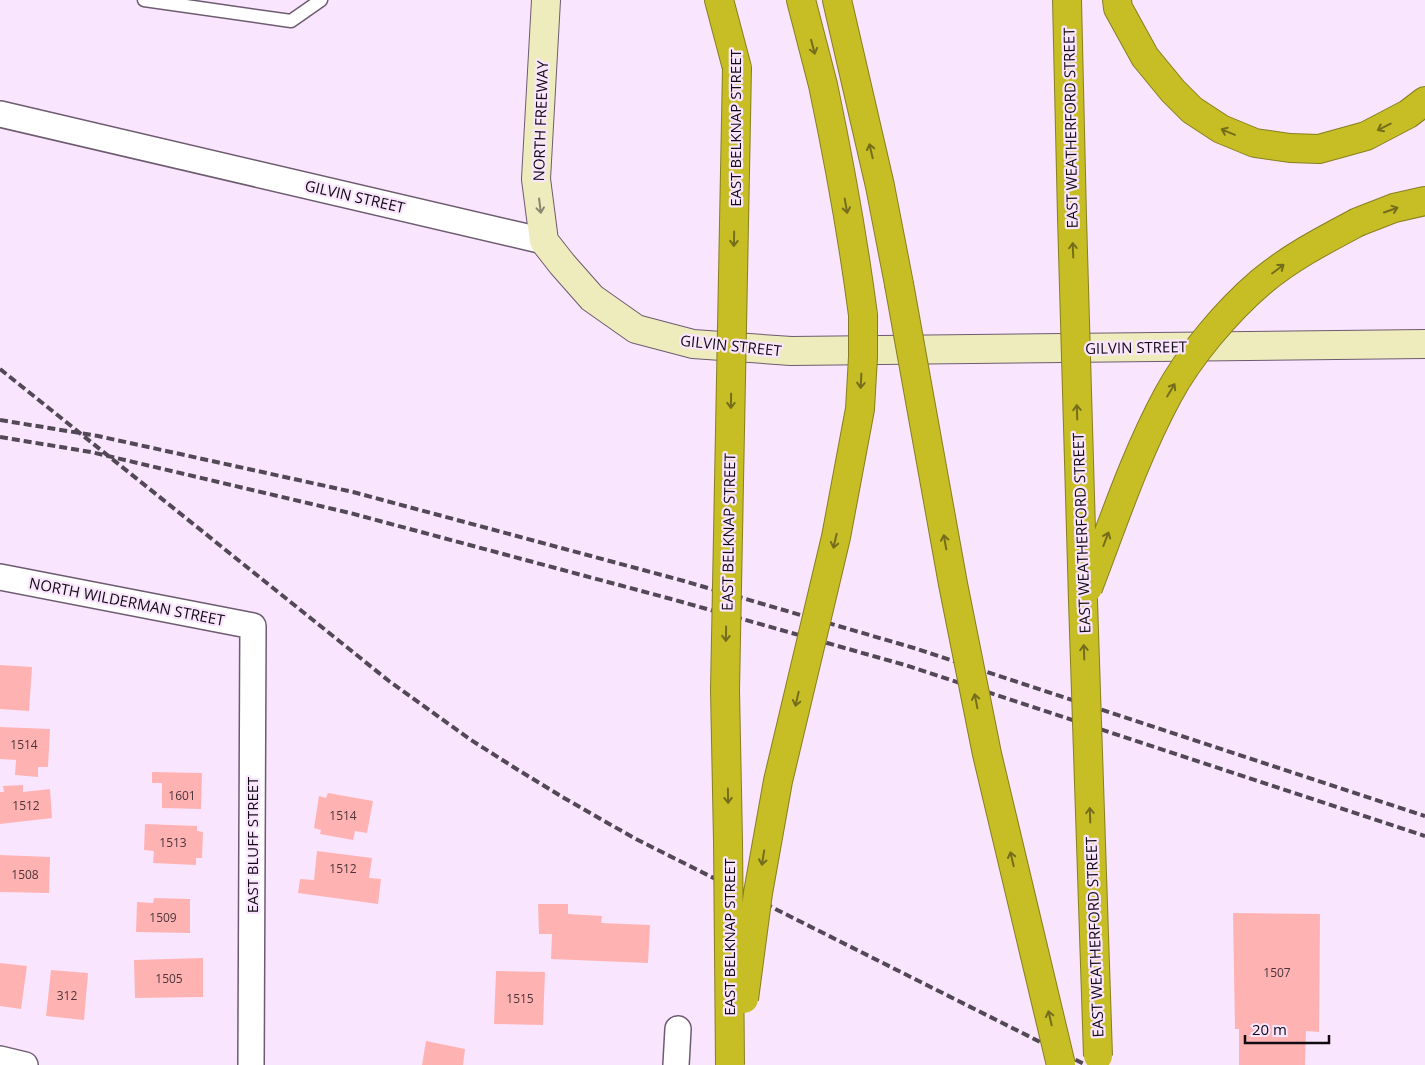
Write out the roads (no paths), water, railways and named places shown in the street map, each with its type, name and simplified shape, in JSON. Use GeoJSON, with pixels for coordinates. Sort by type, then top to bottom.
{"type":"FeatureCollection","features":[{"type":"Feature","properties":{"kind":"highway"},"geometry":{"type":"LineString","coordinates":[[719,0],[737,68]]}},
{"type":"Feature","properties":{"kind":"highway","name":"EAST BELKNAP STREET"},"geometry":{"type":"LineString","coordinates":[[730,1065],[725,690],[737,68],[733,0]]}},
{"type":"Feature","properties":{"kind":"highway"},"geometry":{"type":"LineString","coordinates":[[738,1065],[741,1018],[766,840],[778,781],[836,537],[860,409],[863,357],[862,315],[857,270],[822,84],[800,0]]}},
{"type":"Feature","properties":{"kind":"highway"},"geometry":{"type":"LineString","coordinates":[[836,0],[880,186],[953,584],[985,745],[1061,1065]]}},
{"type":"Feature","properties":{"kind":"highway","name":"EAST WEATHERFORD STREET"},"geometry":{"type":"LineString","coordinates":[[1068,0],[1072,216],[1098,1065]]}},
{"type":"Feature","properties":{"kind":"highway"},"geometry":{"type":"LineString","coordinates":[[1116,0],[1118,8],[1146,57],[1173,91],[1192,110],[1221,129],[1255,144],[1290,148],[1319,148],[1366,136],[1408,114],[1425,101]]}},
{"type":"Feature","properties":{"kind":"highway"},"geometry":{"type":"LineString","coordinates":[[1083,601],[1130,478],[1168,394],[1191,358],[1237,304],[1262,281],[1315,244],[1358,222],[1394,208],[1425,200]]}},
{"type":"Feature","properties":{"kind":"main road","name":"NORTH FREEWAY"},"geometry":{"type":"LineString","coordinates":[[544,241],[536,179],[546,0]]}},
{"type":"Feature","properties":{"kind":"main road","name":"GILVIN STREET"},"geometry":{"type":"LineString","coordinates":[[544,241],[592,298],[636,329],[693,344],[791,351],[1425,344]]}},
{"type":"Feature","properties":{"kind":"street","name":"GILVIN STREET"},"geometry":{"type":"LineString","coordinates":[[0,114],[544,241]]}},
{"type":"Feature","properties":{"kind":"street","name":"NORTH WILDERMAN STREET"},"geometry":{"type":"LineString","coordinates":[[0,577],[254,626]]}},
{"type":"Feature","properties":{"kind":"street","name":"EAST BLUFF STREET"},"geometry":{"type":"LineString","coordinates":[[251,1065],[254,626]]}},
{"type":"Feature","properties":{"kind":"street"},"geometry":{"type":"LineString","coordinates":[[676,1065],[678,1029]]}},
{"type":"Feature","properties":{"kind":"street"},"geometry":{"type":"LineString","coordinates":[[0,1059],[26,1065]]}},
{"type":"Feature","properties":{"kind":"lane"},"geometry":{"type":"LineString","coordinates":[[151,1],[291,21],[321,0]]}},
{"type":"Feature","properties":{"kind":"railway"},"geometry":{"type":"LineString","coordinates":[[0,369],[389,681],[471,740],[564,798],[634,838],[1086,1065]]}},
{"type":"Feature","properties":{"kind":"railway"},"geometry":{"type":"LineString","coordinates":[[0,420],[98,436],[353,492],[684,581],[914,648],[1425,816]]}},
{"type":"Feature","properties":{"kind":"railway"},"geometry":{"type":"LineString","coordinates":[[0,437],[91,452],[350,513],[675,600],[905,665],[1425,836]]}}]}
